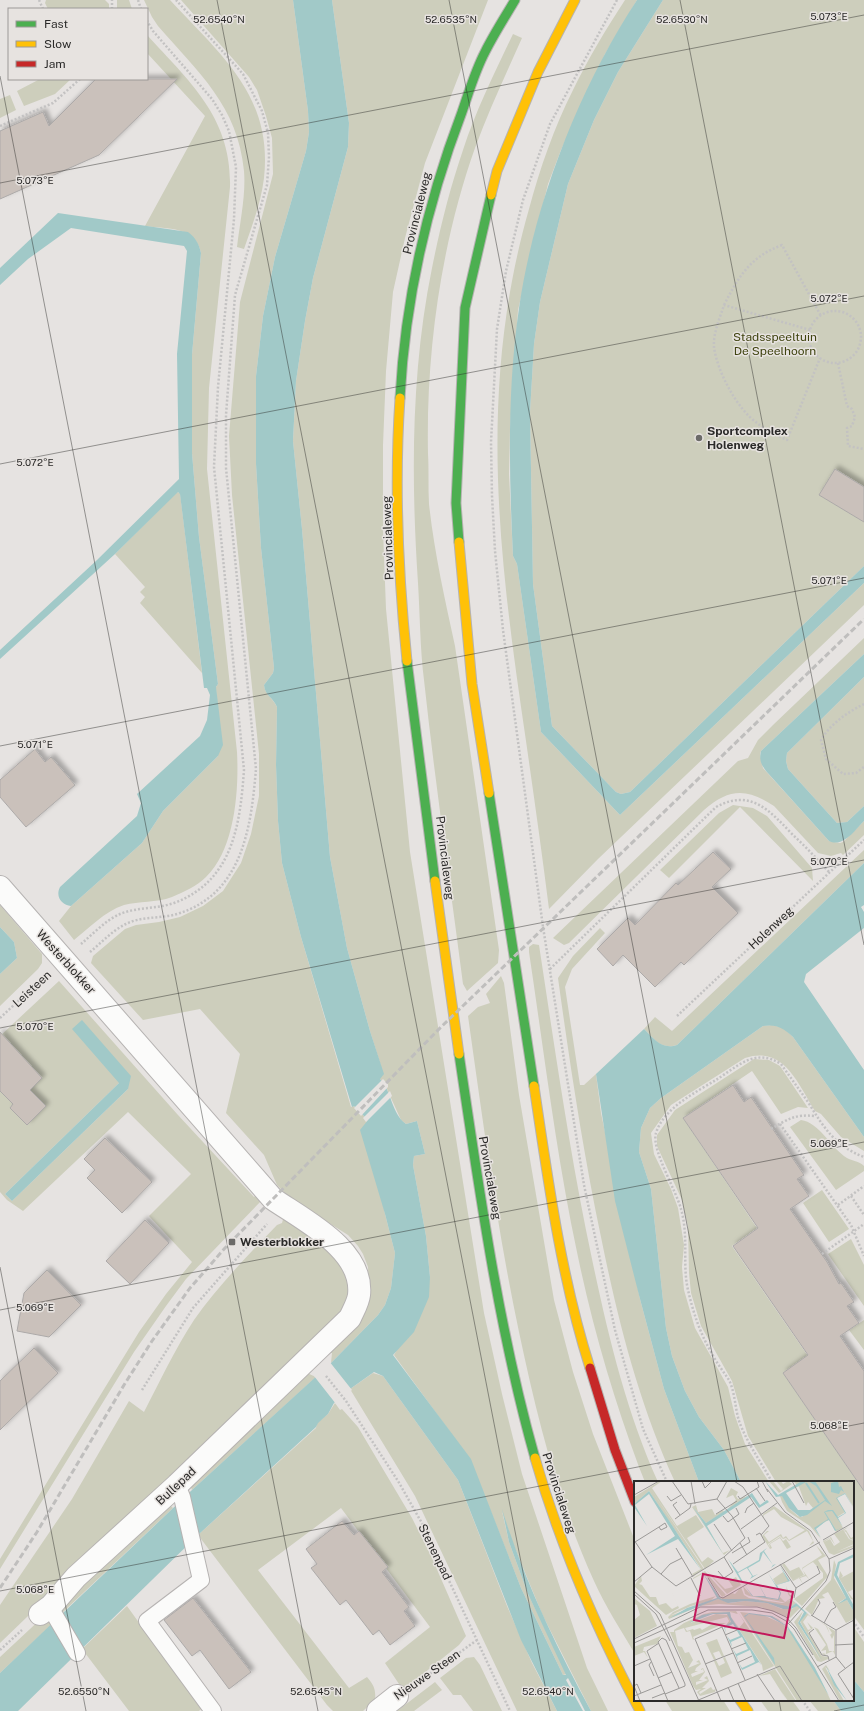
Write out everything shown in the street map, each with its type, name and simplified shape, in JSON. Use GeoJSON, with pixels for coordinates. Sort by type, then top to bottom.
{"type":"FeatureCollection","features":[{"type":"Feature","properties":{"kind":"main road","name":"Provincialeweg"},"geometry":{"type":"LineString","coordinates":[[515,0],[486,48],[444,156],[424,231],[410,299],[402,370],[398,457],[398,506],[402,609],[452,1016],[498,1298],[515,1380],[531,1446],[561,1537],[602,1639],[634,1700]]}},
{"type":"Feature","properties":{"kind":"main road"},"geometry":{"type":"LineString","coordinates":[[575,0],[538,72],[495,178],[465,308],[456,503],[472,684],[549,1185],[576,1324],[615,1450],[634,1499]]}},
{"type":"Feature","properties":{"kind":"main road","name":"Provincialeweg"},"geometry":{"type":"LineString","coordinates":[[635,1701],[640,1711]]}},
{"type":"Feature","properties":{"kind":"main road"},"geometry":{"type":"LineString","coordinates":[[741,1701],[748,1711]]}},
{"type":"Feature","properties":{"kind":"street","name":"Westerblokker"},"geometry":{"type":"LineString","coordinates":[[0,887],[268,1194],[320,1231],[350,1258],[358,1275],[359,1296],[350,1318],[316,1364]]}},
{"type":"Feature","properties":{"kind":"street","name":"Bullepad"},"geometry":{"type":"LineString","coordinates":[[48,1611],[76,1577],[180,1491],[316,1364]]}},
{"type":"Feature","properties":{"kind":"street","name":"Nieuwe Steen"},"geometry":{"type":"LineString","coordinates":[[378,1711],[398,1696]]}},
{"type":"Feature","properties":{"kind":"lane"},"geometry":{"type":"LineString","coordinates":[[180,1491],[201,1580],[148,1621],[213,1711]]}},
{"type":"Feature","properties":{"kind":"lane"},"geometry":{"type":"LineString","coordinates":[[48,1611],[77,1653]]}},
{"type":"Feature","properties":{"kind":"path"},"geometry":{"type":"LineString","coordinates":[[67,963],[125,924],[178,914],[201,903],[223,884],[237,862],[244,843],[251,818],[254,795],[256,768],[226,468],[226,414],[236,296],[267,184],[269,157],[268,133],[262,111],[243,74],[176,0]]}},
{"type":"Feature","properties":{"kind":"path"},"geometry":{"type":"LineString","coordinates":[[617,0],[550,124],[523,200],[506,271],[497,329],[493,384],[491,442],[494,551],[503,630],[550,970],[584,1185],[615,1330],[643,1429],[667,1481]]}},
{"type":"Feature","properties":{"kind":"path"},"geometry":{"type":"LineString","coordinates":[[67,963],[120,914],[173,904],[201,890],[220,870],[233,843],[242,808],[244,770],[214,467],[218,387],[234,219],[236,167],[229,131],[222,115],[212,99],[153,31],[148,22]]}},
{"type":"Feature","properties":{"kind":"path"},"geometry":{"type":"LineString","coordinates":[[0,126],[53,103],[79,80]]}},
{"type":"Feature","properties":{"kind":"path"},"geometry":{"type":"LineString","coordinates":[[820,358],[787,440],[756,423],[736,401],[722,372],[714,347],[716,332],[724,305],[744,270],[755,259],[782,245],[821,316]]}},
{"type":"Feature","properties":{"kind":"path"},"geometry":{"type":"LineString","coordinates":[[724,305],[810,330]]}},
{"type":"Feature","properties":{"kind":"path"},"geometry":{"type":"LineString","coordinates":[[835,312],[846,314],[854,320],[859,330],[861,339],[859,348],[853,356],[846,361],[838,363],[826,362],[820,358],[812,348],[809,338],[810,330],[816,319],[821,316],[825,313],[835,312]]}},
{"type":"Feature","properties":{"kind":"path"},"geometry":{"type":"LineString","coordinates":[[838,363],[847,406],[852,409],[855,417],[852,426],[847,428],[848,446],[864,449]]}},
{"type":"Feature","properties":{"kind":"path"},"geometry":{"type":"LineString","coordinates":[[864,704],[843,716],[825,732],[821,740],[826,758],[843,774],[856,773],[864,767]]}},
{"type":"Feature","properties":{"kind":"path"},"geometry":{"type":"LineString","coordinates":[[550,970],[716,807],[728,800],[742,799],[756,802],[769,810],[830,872]]}},
{"type":"Feature","properties":{"kind":"path","name":"Holenweg"},"geometry":{"type":"LineString","coordinates":[[677,1016],[864,840]]}},
{"type":"Feature","properties":{"kind":"path","name":"Leisteen"},"geometry":{"type":"LineString","coordinates":[[0,1018],[67,963]]}},
{"type":"Feature","properties":{"kind":"path"},"geometry":{"type":"LineString","coordinates":[[771,1481],[746,1438],[739,1421],[729,1381],[711,1353],[698,1326],[685,1273],[686,1242],[682,1210],[659,1157],[655,1138],[660,1125],[674,1107],[746,1061],[759,1057],[773,1059],[781,1064],[816,1116],[839,1144],[852,1153],[864,1158]]}},
{"type":"Feature","properties":{"kind":"path"},"geometry":{"type":"LineString","coordinates":[[772,1129],[788,1118],[798,1115],[816,1116]]}},
{"type":"Feature","properties":{"kind":"path"},"geometry":{"type":"LineString","coordinates":[[780,1124],[851,1224],[864,1256]]}},
{"type":"Feature","properties":{"kind":"path"},"geometry":{"type":"LineString","coordinates":[[838,1205],[864,1186]]}},
{"type":"Feature","properties":{"kind":"path"},"geometry":{"type":"LineString","coordinates":[[851,1196],[864,1215]]}},
{"type":"Feature","properties":{"kind":"path"},"geometry":{"type":"LineString","coordinates":[[142,1390],[193,1308],[282,1205]]}},
{"type":"Feature","properties":{"kind":"path"},"geometry":{"type":"LineString","coordinates":[[822,1254],[864,1224]]}},
{"type":"Feature","properties":{"kind":"path","name":"Stenenpad"},"geometry":{"type":"LineString","coordinates":[[316,1364],[346,1401],[398,1481],[423,1525],[510,1711]]}},
{"type":"Feature","properties":{"kind":"path"},"geometry":{"type":"LineString","coordinates":[[854,1622],[864,1637]]}},
{"type":"Feature","properties":{"kind":"path","name":"Nieuwe Steen"},"geometry":{"type":"LineString","coordinates":[[398,1696],[477,1640]]}},
{"type":"Feature","properties":{"kind":"path"},"geometry":{"type":"LineString","coordinates":[[803,1701],[810,1711]]}},
{"type":"Feature","properties":{"kind":"green space"},"geometry":{"type":"Polygon","coordinates":[[[46,0],[105,0],[109,4],[109,8],[48,8],[45,3],[46,0]]]}},
{"type":"Feature","properties":{"kind":"green space"},"geometry":{"type":"Polygon","coordinates":[[[117,0],[129,0],[132,8],[117,8],[117,0]]]}},
{"type":"Feature","properties":{"kind":"green space"},"geometry":{"type":"Polygon","coordinates":[[[144,0],[170,0],[225,59],[240,79],[252,100],[260,123],[265,149],[264,178],[253,223],[244,249],[237,247],[243,199],[244,171],[234,127],[214,91],[158,26],[144,0]]]}},
{"type":"Feature","properties":{"kind":"green space"},"geometry":{"type":"Polygon","coordinates":[[[181,0],[293,0],[308,111],[309,132],[306,151],[275,257],[263,316],[256,376],[256,464],[261,548],[274,668],[273,673],[264,685],[267,694],[277,707],[276,765],[278,821],[282,863],[301,937],[351,1107],[354,1106],[368,1120],[385,1214],[395,1253],[391,1288],[385,1305],[378,1315],[331,1363],[332,1353],[330,1353],[332,1347],[369,1290],[368,1267],[363,1254],[348,1235],[291,1199],[277,1185],[264,1155],[226,1113],[240,1054],[200,1009],[143,1020],[91,963],[93,956],[125,929],[136,925],[180,917],[203,906],[223,891],[241,863],[251,834],[259,796],[259,754],[232,495],[229,436],[240,302],[273,174],[272,138],[257,90],[249,77],[181,0]]]}},
{"type":"Feature","properties":{"kind":"green space"},"geometry":{"type":"Polygon","coordinates":[[[332,0],[488,0],[425,163],[405,238],[393,292],[386,371],[383,445],[383,530],[386,609],[410,852],[484,1313],[522,1474],[587,1668],[608,1711],[591,1711],[543,1616],[512,1541],[502,1511],[509,1542],[528,1594],[567,1674],[563,1675],[521,1588],[480,1484],[450,1432],[394,1355],[430,1277],[426,1236],[413,1165],[414,1156],[425,1154],[417,1121],[406,1124],[401,1120],[386,1087],[380,1079],[381,1066],[347,948],[330,857],[293,441],[296,381],[313,278],[348,147],[349,123],[332,0]]]}},
{"type":"Feature","properties":{"kind":"green space"},"geometry":{"type":"Polygon","coordinates":[[[625,0],[637,0],[605,54],[561,150],[548,184],[518,310],[510,429],[509,474],[513,556],[517,564],[541,732],[620,815],[864,583],[864,605],[598,859],[549,909],[516,673],[501,540],[498,475],[498,409],[503,343],[513,277],[529,209],[548,148],[566,104],[579,78],[625,0]]]}},
{"type":"Feature","properties":{"kind":"green space","name":"Sportcomplex Holenweg"},"geometry":{"type":"Polygon","coordinates":[[[663,0],[864,0],[864,566],[630,792],[621,794],[616,792],[552,726],[533,584],[530,412],[534,344],[540,302],[568,184],[594,120],[618,72],[663,0]]]}},
{"type":"Feature","properties":{"kind":"green space"},"geometry":{"type":"Polygon","coordinates":[[[513,34],[522,38],[475,148],[463,184],[453,222],[438,298],[433,337],[428,415],[429,504],[431,522],[455,646],[499,950],[498,963],[467,991],[463,984],[428,718],[423,668],[414,504],[414,425],[416,385],[425,307],[435,253],[446,208],[458,164],[468,135],[486,91],[513,34]]]}},
{"type":"Feature","properties":{"kind":"green space"},"geometry":{"type":"Polygon","coordinates":[[[148,36],[193,86],[205,103],[216,121],[224,141],[229,163],[230,187],[209,388],[207,469],[237,752],[236,801],[229,835],[223,851],[216,865],[206,877],[199,883],[172,897],[124,905],[110,911],[74,940],[59,921],[71,906],[142,843],[163,811],[218,756],[216,687],[218,684],[199,537],[192,453],[192,355],[201,253],[198,244],[187,233],[179,230],[145,226],[205,116],[148,54],[148,36]]]}},
{"type":"Feature","properties":{"kind":"green space"},"geometry":{"type":"Polygon","coordinates":[[[38,80],[70,80],[55,94],[24,106],[17,91],[38,80]]]}},
{"type":"Feature","properties":{"kind":"green space"},"geometry":{"type":"Polygon","coordinates":[[[10,95],[16,110],[0,118],[0,99],[10,95]]]}},
{"type":"Feature","properties":{"kind":"green space"},"geometry":{"type":"Polygon","coordinates":[[[177,492],[180,493],[202,673],[140,603],[145,597],[140,592],[145,587],[115,554],[177,492]]]}},
{"type":"Feature","properties":{"kind":"green space"},"geometry":{"type":"Polygon","coordinates":[[[864,638],[864,654],[761,751],[760,754],[763,768],[829,841],[840,843],[843,842],[864,821],[864,835],[843,855],[841,853],[831,856],[818,853],[774,806],[755,796],[738,793],[730,794],[713,803],[704,810],[569,943],[564,945],[553,938],[738,761],[748,758],[758,740],[864,638]]]}},
{"type":"Feature","properties":{"kind":"green space"},"geometry":{"type":"Polygon","coordinates":[[[864,677],[864,806],[847,822],[837,823],[788,769],[786,761],[787,753],[864,677]]]}},
{"type":"Feature","properties":{"kind":"green space"},"geometry":{"type":"Polygon","coordinates":[[[733,805],[753,808],[767,816],[812,868],[813,881],[740,807],[669,878],[660,870],[719,813],[733,805]]]}},
{"type":"Feature","properties":{"kind":"green space"},"geometry":{"type":"Polygon","coordinates":[[[864,850],[864,863],[677,1045],[662,1045],[644,1029],[655,1017],[672,1031],[864,850]]]}},
{"type":"Feature","properties":{"kind":"green space"},"geometry":{"type":"Polygon","coordinates":[[[0,905],[42,954],[42,963],[38,969],[0,1006],[0,974],[17,958],[14,942],[0,927],[0,905]]]}},
{"type":"Feature","properties":{"kind":"green space"},"geometry":{"type":"Polygon","coordinates":[[[600,928],[605,933],[572,969],[565,987],[580,1085],[584,1085],[596,1074],[601,1113],[640,1299],[664,1389],[699,1481],[675,1481],[662,1453],[640,1392],[622,1331],[588,1172],[558,978],[573,956],[600,928]]]}},
{"type":"Feature","properties":{"kind":"green space"},"geometry":{"type":"Polygon","coordinates":[[[533,944],[539,945],[563,1102],[577,1181],[592,1259],[611,1344],[636,1428],[658,1481],[645,1481],[639,1467],[620,1414],[589,1307],[563,1177],[529,947],[533,944]]]}},
{"type":"Feature","properties":{"kind":"green space"},"geometry":{"type":"Polygon","coordinates":[[[501,976],[504,983],[519,1095],[554,1300],[573,1372],[593,1434],[634,1538],[634,1652],[598,1590],[581,1551],[559,1490],[541,1427],[526,1364],[504,1254],[468,1016],[478,1007],[490,1003],[486,994],[501,976]]]}},
{"type":"Feature","properties":{"kind":"green space"},"geometry":{"type":"Polygon","coordinates":[[[59,981],[178,1115],[254,1197],[257,1194],[262,1200],[186,1279],[166,1306],[134,1352],[0,1569],[0,1559],[139,1332],[166,1294],[192,1262],[149,1216],[191,1174],[128,1112],[23,1211],[7,1200],[0,1192],[0,1036],[59,981]],[[119,1083],[5,1194],[12,1201],[128,1089],[119,1083]]]}},
{"type":"Feature","properties":{"kind":"green space"},"geometry":{"type":"Polygon","coordinates":[[[772,1025],[784,1028],[793,1037],[864,1137],[864,1151],[841,1137],[821,1114],[815,1111],[796,1079],[780,1062],[770,1057],[759,1055],[745,1058],[671,1105],[651,1133],[654,1154],[671,1189],[678,1208],[684,1245],[682,1267],[684,1290],[695,1328],[728,1387],[735,1416],[745,1444],[768,1481],[740,1481],[724,1450],[699,1417],[685,1391],[672,1356],[666,1328],[651,1189],[639,1152],[641,1128],[650,1108],[661,1098],[763,1026],[772,1025]]]}},
{"type":"Feature","properties":{"kind":"green space"},"geometry":{"type":"Polygon","coordinates":[[[754,1059],[769,1060],[780,1066],[808,1108],[798,1107],[781,1114],[752,1071],[683,1118],[757,1228],[732,1246],[808,1356],[783,1373],[859,1484],[864,1481],[864,1630],[854,1616],[854,1481],[775,1481],[748,1436],[732,1381],[701,1326],[691,1293],[688,1226],[682,1200],[657,1146],[657,1135],[675,1110],[754,1059]]]}},
{"type":"Feature","properties":{"kind":"green space"},"geometry":{"type":"Polygon","coordinates":[[[801,1120],[814,1125],[841,1154],[862,1164],[864,1166],[864,1171],[836,1190],[790,1127],[801,1120]]]}},
{"type":"Feature","properties":{"kind":"green space"},"geometry":{"type":"Polygon","coordinates":[[[822,1190],[849,1229],[829,1242],[803,1203],[822,1190]]]}},
{"type":"Feature","properties":{"kind":"green space"},"geometry":{"type":"Polygon","coordinates":[[[284,1216],[316,1238],[350,1274],[349,1307],[0,1643],[0,1605],[72,1499],[129,1401],[144,1412],[174,1354],[194,1320],[234,1271],[277,1225],[282,1223],[284,1216]]]}},
{"type":"Feature","properties":{"kind":"green space"},"geometry":{"type":"Polygon","coordinates":[[[851,1239],[864,1265],[864,1306],[828,1254],[851,1239]]]}},
{"type":"Feature","properties":{"kind":"green space"},"geometry":{"type":"Polygon","coordinates":[[[864,1320],[864,1350],[849,1330],[864,1320]]]}},
{"type":"Feature","properties":{"kind":"green space"},"geometry":{"type":"Polygon","coordinates":[[[307,1373],[316,1377],[192,1490],[189,1482],[307,1373]]]}},
{"type":"Feature","properties":{"kind":"green space"},"geometry":{"type":"Polygon","coordinates":[[[373,1373],[383,1376],[458,1480],[507,1606],[532,1663],[557,1711],[517,1711],[415,1496],[350,1389],[373,1373]]]}},
{"type":"Feature","properties":{"kind":"green space"},"geometry":{"type":"Polygon","coordinates":[[[335,1403],[340,1410],[342,1409],[358,1427],[412,1518],[432,1558],[466,1636],[459,1645],[403,1690],[385,1663],[430,1627],[341,1508],[258,1570],[349,1688],[367,1677],[373,1685],[375,1690],[375,1700],[363,1711],[333,1711],[327,1705],[198,1535],[316,1428],[317,1423],[328,1414],[335,1403]]]}},
{"type":"Feature","properties":{"kind":"green space"},"geometry":{"type":"Polygon","coordinates":[[[170,1505],[173,1508],[61,1614],[57,1605],[170,1505]]]}},
{"type":"Feature","properties":{"kind":"green space"},"geometry":{"type":"Polygon","coordinates":[[[127,1606],[201,1709],[199,1711],[129,1711],[82,1649],[127,1606]]]}},
{"type":"Feature","properties":{"kind":"green space"},"geometry":{"type":"Polygon","coordinates":[[[45,1615],[51,1625],[0,1673],[0,1657],[45,1615]]]}},
{"type":"Feature","properties":{"kind":"green space"},"geometry":{"type":"Polygon","coordinates":[[[854,1627],[864,1642],[864,1692],[854,1680],[854,1627]]]}},
{"type":"Feature","properties":{"kind":"green space"},"geometry":{"type":"Polygon","coordinates":[[[474,1657],[480,1665],[502,1711],[473,1711],[461,1695],[453,1695],[440,1678],[466,1658],[474,1657]]]}},
{"type":"Feature","properties":{"kind":"green space"},"geometry":{"type":"Polygon","coordinates":[[[435,1682],[442,1690],[414,1711],[397,1711],[435,1682]]]}},
{"type":"Feature","properties":{"kind":"green space"},"geometry":{"type":"Polygon","coordinates":[[[666,1701],[724,1701],[730,1711],[672,1711],[666,1701]]]}},
{"type":"Feature","properties":{"kind":"green space"},"geometry":{"type":"Polygon","coordinates":[[[761,1701],[793,1701],[800,1711],[768,1711],[761,1701]]]}},
{"type":"Feature","properties":{"kind":"green space"},"geometry":{"type":"Polygon","coordinates":[[[810,1701],[834,1701],[841,1711],[818,1711],[810,1701]]]}},
{"type":"Feature","properties":{"kind":"water"},"geometry":{"type":"Polygon","coordinates":[[[293,0],[332,0],[349,123],[348,147],[313,278],[305,321],[296,381],[293,441],[330,857],[347,948],[370,1031],[384,1074],[380,1079],[387,1090],[397,1114],[401,1119],[406,1124],[417,1121],[425,1154],[414,1156],[413,1165],[426,1236],[430,1277],[429,1297],[414,1332],[393,1355],[471,1459],[521,1588],[563,1675],[566,1675],[528,1594],[509,1542],[502,1509],[520,1561],[542,1612],[565,1662],[591,1711],[585,1711],[568,1678],[566,1680],[583,1711],[557,1711],[521,1640],[458,1480],[383,1376],[374,1372],[350,1389],[334,1403],[328,1414],[318,1423],[316,1427],[198,1535],[18,1711],[0,1711],[0,1673],[192,1490],[331,1363],[378,1315],[385,1305],[391,1288],[395,1253],[360,1130],[368,1120],[354,1106],[352,1107],[301,937],[282,863],[278,821],[276,765],[277,707],[267,694],[264,685],[273,673],[274,668],[261,548],[256,464],[256,376],[263,316],[275,257],[306,151],[309,132],[308,111],[293,0]]]}},
{"type":"Feature","properties":{"kind":"water"},"geometry":{"type":"Polygon","coordinates":[[[637,0],[663,0],[618,72],[594,120],[568,184],[540,302],[534,344],[530,412],[533,584],[552,726],[616,792],[621,794],[630,792],[864,566],[864,583],[620,815],[541,732],[517,564],[513,556],[510,432],[512,370],[515,339],[526,269],[536,228],[562,148],[578,109],[616,34],[637,0]]]}},
{"type":"Feature","properties":{"kind":"water"},"geometry":{"type":"Polygon","coordinates":[[[58,213],[188,232],[195,239],[201,253],[192,355],[192,453],[199,537],[218,684],[216,687],[223,745],[218,756],[163,811],[142,843],[71,906],[60,900],[58,894],[60,887],[137,816],[141,803],[137,794],[200,736],[207,720],[210,695],[207,688],[204,688],[180,494],[178,492],[115,554],[0,659],[0,650],[97,560],[179,479],[177,354],[187,251],[184,246],[71,228],[28,259],[0,285],[0,268],[58,213]]]}},
{"type":"Feature","properties":{"kind":"water"},"geometry":{"type":"Polygon","coordinates":[[[864,654],[864,677],[787,753],[786,761],[788,769],[837,823],[847,822],[864,806],[864,821],[844,840],[834,843],[829,841],[766,771],[761,762],[760,754],[761,751],[864,654]]]}},
{"type":"Feature","properties":{"kind":"water"},"geometry":{"type":"Polygon","coordinates":[[[864,863],[864,905],[861,907],[864,912],[864,928],[806,974],[804,982],[864,1070],[864,1137],[793,1037],[783,1029],[776,1026],[763,1026],[661,1098],[650,1108],[641,1128],[639,1152],[651,1189],[666,1328],[672,1356],[685,1391],[699,1417],[724,1450],[740,1481],[699,1481],[664,1389],[615,1201],[596,1074],[644,1029],[655,1040],[663,1045],[677,1045],[864,863]]]}},
{"type":"Feature","properties":{"kind":"water"},"geometry":{"type":"Polygon","coordinates":[[[0,927],[14,942],[17,958],[0,974],[0,927]]]}},
{"type":"Feature","properties":{"kind":"water"},"geometry":{"type":"Polygon","coordinates":[[[82,1020],[131,1076],[128,1089],[12,1201],[5,1194],[119,1083],[72,1029],[82,1020]]]}},
{"type":"Feature","properties":{"kind":"water"},"geometry":{"type":"Polygon","coordinates":[[[854,1680],[864,1692],[864,1711],[841,1711],[834,1701],[854,1701],[854,1680]]]}},
{"type":"Feature","properties":{"kind":"pier"},"geometry":{"type":"Polygon","coordinates":[[[383,1079],[388,1084],[388,1087],[361,1116],[354,1108],[383,1079]]]}},
{"type":"Feature","properties":{"kind":"pier"},"geometry":{"type":"Polygon","coordinates":[[[390,1091],[392,1096],[366,1122],[363,1118],[390,1091]]]}},
{"type":"Feature","properties":{"kind":"pier"},"geometry":{"type":"Polygon","coordinates":[[[329,1361],[352,1390],[336,1404],[314,1376],[329,1361]]]}},
{"type":"Feature","properties":{"kind":"building"},"geometry":{"type":"Polygon","coordinates":[[[177,79],[99,155],[0,199],[0,131],[43,112],[49,126],[95,80],[177,79]]]}},
{"type":"Feature","properties":{"kind":"building"},"geometry":{"type":"Polygon","coordinates":[[[835,469],[864,487],[864,522],[819,495],[835,469]]]}},
{"type":"Feature","properties":{"kind":"building"},"geometry":{"type":"Polygon","coordinates":[[[35,749],[45,762],[51,757],[75,785],[26,827],[0,797],[0,780],[35,749]]]}},
{"type":"Feature","properties":{"kind":"building"},"geometry":{"type":"Polygon","coordinates":[[[713,852],[731,869],[712,887],[738,913],[684,965],[681,962],[655,987],[623,955],[613,966],[597,949],[628,918],[635,925],[676,883],[678,885],[713,852]]]}},
{"type":"Feature","properties":{"kind":"building"},"geometry":{"type":"Polygon","coordinates":[[[0,1032],[42,1078],[30,1090],[46,1106],[27,1125],[10,1108],[13,1104],[0,1091],[0,1032]]]}},
{"type":"Feature","properties":{"kind":"building"},"geometry":{"type":"Polygon","coordinates":[[[733,1085],[744,1102],[751,1097],[804,1175],[797,1179],[809,1196],[790,1209],[827,1262],[839,1284],[841,1283],[854,1302],[847,1306],[859,1323],[840,1336],[864,1371],[864,1491],[783,1373],[808,1355],[733,1246],[758,1228],[683,1118],[733,1085]]]}},
{"type":"Feature","properties":{"kind":"building"},"geometry":{"type":"Polygon","coordinates":[[[105,1138],[152,1182],[122,1213],[87,1178],[95,1170],[84,1159],[105,1138]]]}},
{"type":"Feature","properties":{"kind":"building"},"geometry":{"type":"Polygon","coordinates":[[[145,1220],[169,1243],[130,1284],[106,1261],[145,1220]]]}},
{"type":"Feature","properties":{"kind":"building"},"geometry":{"type":"Polygon","coordinates":[[[47,1270],[81,1305],[49,1337],[17,1331],[24,1293],[47,1270]]]}},
{"type":"Feature","properties":{"kind":"building"},"geometry":{"type":"Polygon","coordinates":[[[34,1348],[58,1373],[0,1430],[0,1381],[34,1348]]]}},
{"type":"Feature","properties":{"kind":"building"},"geometry":{"type":"Polygon","coordinates":[[[342,1521],[354,1535],[359,1531],[388,1567],[382,1572],[409,1607],[404,1611],[415,1626],[390,1645],[379,1630],[373,1635],[346,1600],[340,1605],[311,1568],[317,1564],[306,1549],[342,1521]]]}},
{"type":"Feature","properties":{"kind":"building"},"geometry":{"type":"Polygon","coordinates":[[[193,1598],[251,1672],[229,1689],[200,1650],[192,1656],[164,1620],[193,1598]]]}},
{"type":"Feature","properties":{"kind":"railway"},"geometry":{"type":"LineString","coordinates":[[0,1588],[37,1532],[124,1385],[152,1341],[190,1288],[225,1248],[441,1027],[864,619]]}},
{"type":"Feature","properties":{"kind":"traffic: fast"},"geometry":{"type":"LineString","coordinates":[[400,398],[407,325],[413,289],[428,217],[438,182],[478,67],[492,39],[515,0]]}},
{"type":"Feature","properties":{"kind":"traffic: fast"},"geometry":{"type":"LineString","coordinates":[[459,542],[456,503],[465,308],[491,195]]}},
{"type":"Feature","properties":{"kind":"traffic: fast"},"geometry":{"type":"LineString","coordinates":[[407,661],[435,881]]}},
{"type":"Feature","properties":{"kind":"traffic: fast"},"geometry":{"type":"LineString","coordinates":[[489,793],[534,1086]]}},
{"type":"Feature","properties":{"kind":"traffic: fast"},"geometry":{"type":"LineString","coordinates":[[459,1054],[482,1206],[500,1308],[510,1358],[535,1458]]}},
{"type":"Feature","properties":{"kind":"traffic: slow"},"geometry":{"type":"LineString","coordinates":[[491,195],[497,171],[538,72],[575,0]]}},
{"type":"Feature","properties":{"kind":"traffic: slow"},"geometry":{"type":"LineString","coordinates":[[400,398],[397,497],[401,595],[407,661]]}},
{"type":"Feature","properties":{"kind":"traffic: slow"},"geometry":{"type":"LineString","coordinates":[[459,542],[472,684],[489,793]]}},
{"type":"Feature","properties":{"kind":"traffic: slow"},"geometry":{"type":"LineString","coordinates":[[435,881],[459,1054]]}},
{"type":"Feature","properties":{"kind":"traffic: slow"},"geometry":{"type":"LineString","coordinates":[[534,1086],[550,1193],[563,1264],[590,1368]]}},
{"type":"Feature","properties":{"kind":"traffic: slow"},"geometry":{"type":"LineString","coordinates":[[535,1458],[556,1523],[594,1619],[634,1699]]}},
{"type":"Feature","properties":{"kind":"traffic: slow"},"geometry":{"type":"LineString","coordinates":[[635,1701],[640,1711]]}},
{"type":"Feature","properties":{"kind":"traffic: slow"},"geometry":{"type":"LineString","coordinates":[[741,1701],[748,1711]]}},
{"type":"Feature","properties":{"kind":"traffic: jam"},"geometry":{"type":"LineString","coordinates":[[590,1368],[615,1450],[634,1499]]}},
{"type":"Feature","properties":{"kind":"place","name":"Sportcomplex Holenweg"},"geometry":{"type":"Point","coordinates":[699,438]}},
{"type":"Feature","properties":{"kind":"place","name":"Westerblokker"},"geometry":{"type":"Point","coordinates":[232,1242]}},
{"type":"Feature","properties":{"kind":"park label","name":"Stadsspeeltuin De Speelhoorn"},"geometry":{"type":"Point","coordinates":[775,344]}}]}
